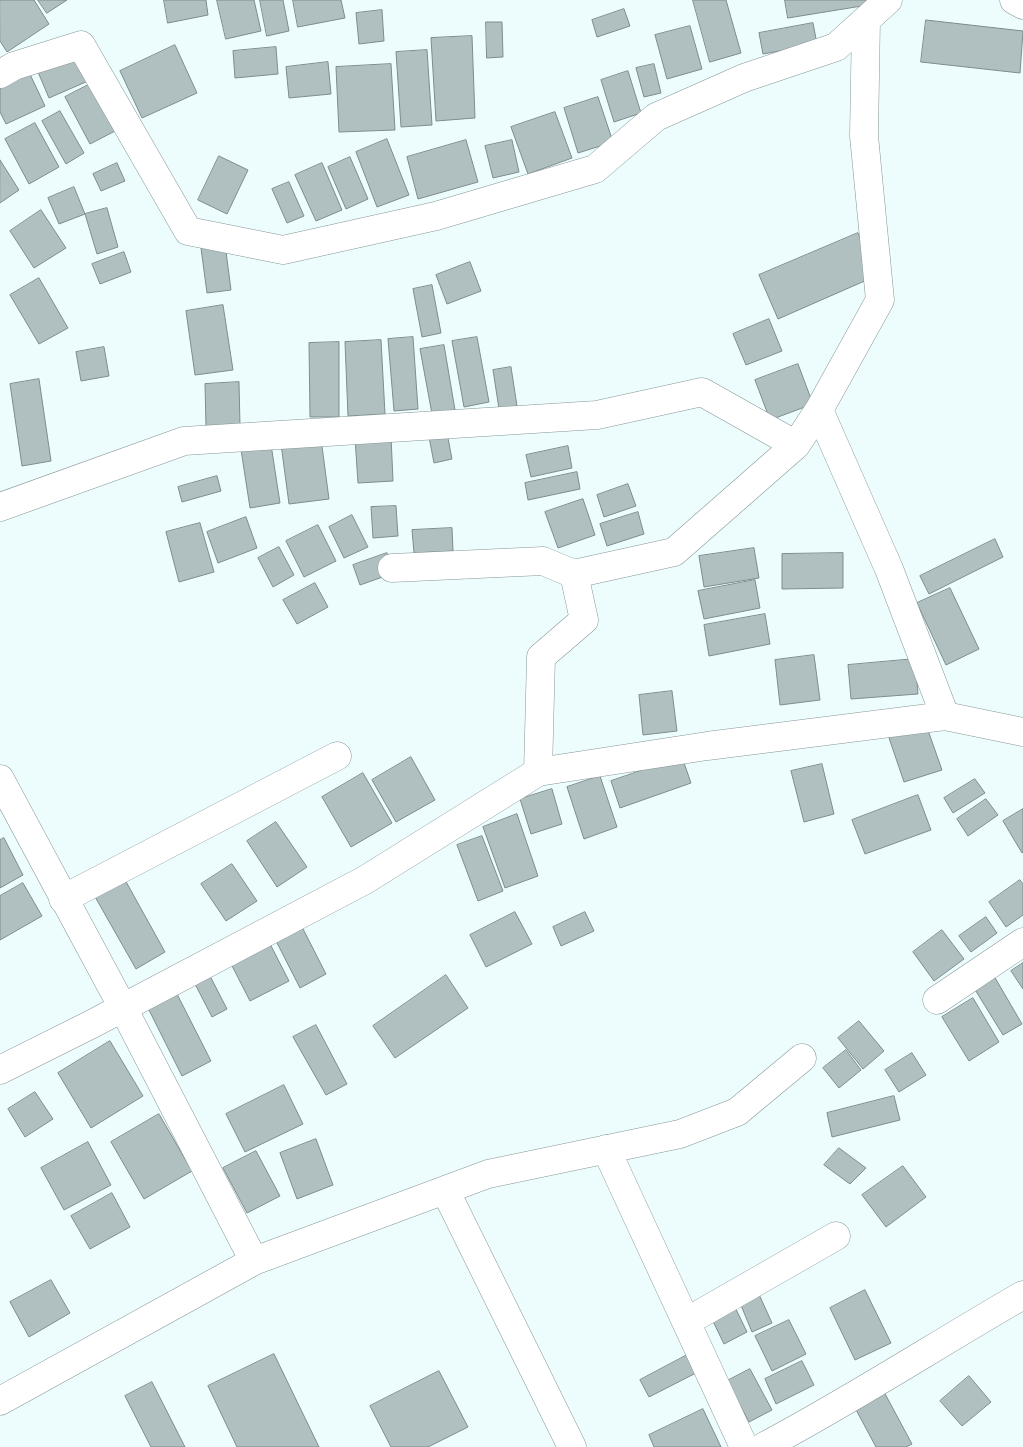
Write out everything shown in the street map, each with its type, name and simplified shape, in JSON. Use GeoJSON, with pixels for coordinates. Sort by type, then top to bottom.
{"type":"FeatureCollection","features":[{"type":"Feature","properties":{"kind":"street"},"geometry":{"type":"LineString","coordinates":[[0,74],[14,66],[81,45],[188,231],[283,250],[436,216],[595,169],[656,117],[744,78],[836,47],[888,0]]}},
{"type":"Feature","properties":{"kind":"street"},"geometry":{"type":"LineString","coordinates":[[392,568],[543,561],[574,574],[674,552],[796,445],[819,410],[880,300],[864,136],[866,20]]}},
{"type":"Feature","properties":{"kind":"street"},"geometry":{"type":"LineString","coordinates":[[0,507],[184,441],[597,415],[702,392],[796,445]]}},
{"type":"Feature","properties":{"kind":"street"},"geometry":{"type":"LineString","coordinates":[[819,410],[889,569],[945,716]]}},
{"type":"Feature","properties":{"kind":"street"},"geometry":{"type":"LineString","coordinates":[[538,772],[540,657],[584,620],[574,574]]}},
{"type":"Feature","properties":{"kind":"street"},"geometry":{"type":"LineString","coordinates":[[0,1070],[123,1008],[365,880],[538,772],[707,746],[945,716],[1023,732]]}},
{"type":"Feature","properties":{"kind":"street"},"geometry":{"type":"LineString","coordinates":[[63,899],[337,756]]}},
{"type":"Feature","properties":{"kind":"street"},"geometry":{"type":"LineString","coordinates":[[0,779],[10,818],[63,899],[123,1008],[254,1261]]}},
{"type":"Feature","properties":{"kind":"street"},"geometry":{"type":"LineString","coordinates":[[936,1000],[1023,942]]}},
{"type":"Feature","properties":{"kind":"street"},"geometry":{"type":"LineString","coordinates":[[0,1401],[254,1261],[488,1174],[680,1134],[737,1112],[802,1058]]}},
{"type":"Feature","properties":{"kind":"street"},"geometry":{"type":"LineString","coordinates":[[606,1149],[744,1447]]}},
{"type":"Feature","properties":{"kind":"street"},"geometry":{"type":"LineString","coordinates":[[445,1190],[572,1447]]}},
{"type":"Feature","properties":{"kind":"street"},"geometry":{"type":"LineString","coordinates":[[686,1322],[836,1236]]}},
{"type":"Feature","properties":{"kind":"street"},"geometry":{"type":"LineString","coordinates":[[763,1447],[821,1416],[1023,1295]]}},
{"type":"Feature","properties":{"kind":"building"},"geometry":{"type":"Polygon","coordinates":[[[0,0],[34,0],[49,24],[7,52],[0,41],[0,0]]]}},
{"type":"Feature","properties":{"kind":"building"},"geometry":{"type":"Polygon","coordinates":[[[38,0],[67,0],[47,13],[38,0]]]}},
{"type":"Feature","properties":{"kind":"building"},"geometry":{"type":"Polygon","coordinates":[[[164,0],[206,0],[208,15],[168,23],[164,0]]]}},
{"type":"Feature","properties":{"kind":"building"},"geometry":{"type":"Polygon","coordinates":[[[217,0],[254,0],[261,31],[226,39],[217,0]]]}},
{"type":"Feature","properties":{"kind":"building"},"geometry":{"type":"Polygon","coordinates":[[[260,0],[283,0],[289,31],[267,36],[260,0]]]}},
{"type":"Feature","properties":{"kind":"building"},"geometry":{"type":"Polygon","coordinates":[[[293,0],[341,0],[345,18],[298,27],[293,0]]]}},
{"type":"Feature","properties":{"kind":"building"},"geometry":{"type":"Polygon","coordinates":[[[693,0],[726,0],[741,53],[710,62],[693,0]]]}},
{"type":"Feature","properties":{"kind":"building"},"geometry":{"type":"Polygon","coordinates":[[[785,0],[867,0],[868,5],[788,18],[785,0]]]}},
{"type":"Feature","properties":{"kind":"building"},"geometry":{"type":"Polygon","coordinates":[[[624,9],[630,26],[597,37],[592,20],[624,9]]]}},
{"type":"Feature","properties":{"kind":"building"},"geometry":{"type":"Polygon","coordinates":[[[382,10],[384,41],[359,44],[356,13],[382,10]]]}},
{"type":"Feature","properties":{"kind":"building"},"geometry":{"type":"Polygon","coordinates":[[[926,20],[1023,31],[1020,73],[921,62],[926,20]]]}},
{"type":"Feature","properties":{"kind":"building"},"geometry":{"type":"Polygon","coordinates":[[[486,22],[502,22],[503,57],[487,58],[486,22]]]}},
{"type":"Feature","properties":{"kind":"building"},"geometry":{"type":"Polygon","coordinates":[[[813,23],[817,44],[763,54],[759,33],[813,23]]]}},
{"type":"Feature","properties":{"kind":"building"},"geometry":{"type":"Polygon","coordinates":[[[690,26],[702,69],[667,79],[655,35],[690,26]]]}},
{"type":"Feature","properties":{"kind":"building"},"geometry":{"type":"Polygon","coordinates":[[[472,36],[475,118],[436,121],[431,38],[472,36]]]}},
{"type":"Feature","properties":{"kind":"building"},"geometry":{"type":"Polygon","coordinates":[[[81,45],[95,78],[49,98],[35,65],[81,45]]]}},
{"type":"Feature","properties":{"kind":"building"},"geometry":{"type":"Polygon","coordinates":[[[175,45],[197,93],[142,118],[120,71],[175,45]]]}},
{"type":"Feature","properties":{"kind":"building"},"geometry":{"type":"Polygon","coordinates":[[[276,47],[278,74],[235,78],[233,51],[276,47]]]}},
{"type":"Feature","properties":{"kind":"building"},"geometry":{"type":"Polygon","coordinates":[[[427,50],[432,125],[401,127],[396,52],[427,50]]]}},
{"type":"Feature","properties":{"kind":"building"},"geometry":{"type":"Polygon","coordinates":[[[328,62],[331,94],[289,98],[286,67],[328,62]]]}},
{"type":"Feature","properties":{"kind":"building"},"geometry":{"type":"Polygon","coordinates":[[[391,64],[395,130],[339,132],[336,67],[391,64]]]}},
{"type":"Feature","properties":{"kind":"building"},"geometry":{"type":"Polygon","coordinates":[[[654,64],[661,93],[644,97],[636,68],[654,64]]]}},
{"type":"Feature","properties":{"kind":"building"},"geometry":{"type":"Polygon","coordinates":[[[28,70],[45,106],[6,124],[0,112],[0,84],[28,70]]]}},
{"type":"Feature","properties":{"kind":"building"},"geometry":{"type":"Polygon","coordinates":[[[628,71],[641,113],[614,122],[601,80],[628,71]]]}},
{"type":"Feature","properties":{"kind":"building"},"geometry":{"type":"Polygon","coordinates":[[[94,82],[119,129],[90,144],[65,97],[94,82]]]}},
{"type":"Feature","properties":{"kind":"building"},"geometry":{"type":"Polygon","coordinates":[[[598,97],[613,142],[578,153],[564,108],[598,97]]]}},
{"type":"Feature","properties":{"kind":"building"},"geometry":{"type":"Polygon","coordinates":[[[60,111],[84,153],[66,164],[42,121],[60,111]]]}},
{"type":"Feature","properties":{"kind":"building"},"geometry":{"type":"Polygon","coordinates":[[[555,112],[572,158],[528,174],[511,127],[555,112]]]}},
{"type":"Feature","properties":{"kind":"building"},"geometry":{"type":"Polygon","coordinates":[[[35,123],[59,167],[29,184],[5,139],[35,123]]]}},
{"type":"Feature","properties":{"kind":"building"},"geometry":{"type":"Polygon","coordinates":[[[387,139],[409,195],[377,207],[356,152],[387,139]]]}},
{"type":"Feature","properties":{"kind":"building"},"geometry":{"type":"Polygon","coordinates":[[[466,140],[478,182],[418,199],[407,157],[466,140]]]}},
{"type":"Feature","properties":{"kind":"building"},"geometry":{"type":"Polygon","coordinates":[[[512,140],[519,172],[493,178],[485,146],[512,140]]]}},
{"type":"Feature","properties":{"kind":"building"},"geometry":{"type":"Polygon","coordinates":[[[219,156],[248,170],[227,214],[198,200],[219,156]]]}},
{"type":"Feature","properties":{"kind":"building"},"geometry":{"type":"Polygon","coordinates":[[[350,157],[368,199],[346,209],[328,167],[350,157]]]}},
{"type":"Feature","properties":{"kind":"building"},"geometry":{"type":"Polygon","coordinates":[[[0,160],[19,190],[0,203],[0,160]]]}},
{"type":"Feature","properties":{"kind":"building"},"geometry":{"type":"Polygon","coordinates":[[[117,163],[125,181],[101,191],[93,174],[117,163]]]}},
{"type":"Feature","properties":{"kind":"building"},"geometry":{"type":"Polygon","coordinates":[[[322,163],[342,210],[316,221],[295,175],[322,163]]]}},
{"type":"Feature","properties":{"kind":"building"},"geometry":{"type":"Polygon","coordinates":[[[289,182],[304,216],[287,223],[272,189],[289,182]]]}},
{"type":"Feature","properties":{"kind":"building"},"geometry":{"type":"Polygon","coordinates":[[[74,187],[85,214],[59,224],[48,198],[74,187]]]}},
{"type":"Feature","properties":{"kind":"building"},"geometry":{"type":"Polygon","coordinates":[[[107,208],[118,247],[97,254],[85,214],[107,208]]]}},
{"type":"Feature","properties":{"kind":"building"},"geometry":{"type":"Polygon","coordinates":[[[41,210],[66,248],[34,268],[10,231],[41,210]]]}},
{"type":"Feature","properties":{"kind":"building"},"geometry":{"type":"Polygon","coordinates":[[[858,233],[876,276],[778,319],[759,275],[858,233]]]}},
{"type":"Feature","properties":{"kind":"building"},"geometry":{"type":"Polygon","coordinates":[[[225,244],[231,290],[207,293],[201,248],[225,244]]]}},
{"type":"Feature","properties":{"kind":"building"},"geometry":{"type":"Polygon","coordinates":[[[124,252],[131,272],[100,284],[92,264],[124,252]]]}},
{"type":"Feature","properties":{"kind":"building"},"geometry":{"type":"Polygon","coordinates":[[[470,262],[481,291],[447,304],[436,275],[470,262]]]}},
{"type":"Feature","properties":{"kind":"building"},"geometry":{"type":"Polygon","coordinates":[[[39,278],[68,328],[39,344],[10,295],[39,278]]]}},
{"type":"Feature","properties":{"kind":"building"},"geometry":{"type":"Polygon","coordinates":[[[432,285],[441,333],[422,337],[413,289],[432,285]]]}},
{"type":"Feature","properties":{"kind":"building"},"geometry":{"type":"Polygon","coordinates":[[[223,305],[233,370],[195,375],[186,311],[223,305]]]}},
{"type":"Feature","properties":{"kind":"building"},"geometry":{"type":"Polygon","coordinates":[[[769,319],[782,351],[746,365],[733,334],[769,319]]]}},
{"type":"Feature","properties":{"kind":"building"},"geometry":{"type":"Polygon","coordinates":[[[413,337],[418,409],[394,411],[388,339],[413,337]]]}},
{"type":"Feature","properties":{"kind":"building"},"geometry":{"type":"Polygon","coordinates":[[[477,337],[489,402],[464,407],[452,341],[477,337]]]}},
{"type":"Feature","properties":{"kind":"building"},"geometry":{"type":"Polygon","coordinates":[[[381,340],[385,414],[348,416],[345,342],[381,340]]]}},
{"type":"Feature","properties":{"kind":"building"},"geometry":{"type":"Polygon","coordinates":[[[339,342],[339,417],[310,417],[309,343],[339,342]]]}},
{"type":"Feature","properties":{"kind":"building"},"geometry":{"type":"Polygon","coordinates":[[[444,345],[455,410],[432,414],[420,349],[444,345]]]}},
{"type":"Feature","properties":{"kind":"building"},"geometry":{"type":"Polygon","coordinates":[[[104,347],[109,376],[81,381],[76,352],[104,347]]]}},
{"type":"Feature","properties":{"kind":"building"},"geometry":{"type":"Polygon","coordinates":[[[798,364],[813,404],[770,420],[755,380],[798,364]]]}},
{"type":"Feature","properties":{"kind":"building"},"geometry":{"type":"Polygon","coordinates":[[[511,367],[517,406],[499,409],[493,370],[511,367]]]}},
{"type":"Feature","properties":{"kind":"building"},"geometry":{"type":"Polygon","coordinates":[[[39,379],[51,461],[22,466],[10,384],[39,379]]]}},
{"type":"Feature","properties":{"kind":"building"},"geometry":{"type":"Polygon","coordinates":[[[239,382],[240,426],[206,427],[205,384],[239,382]]]}},
{"type":"Feature","properties":{"kind":"building"},"geometry":{"type":"Polygon","coordinates":[[[447,433],[452,459],[434,463],[429,437],[447,433]]]}},
{"type":"Feature","properties":{"kind":"building"},"geometry":{"type":"Polygon","coordinates":[[[391,436],[393,481],[358,483],[355,438],[391,436]]]}},
{"type":"Feature","properties":{"kind":"building"},"geometry":{"type":"Polygon","coordinates":[[[270,438],[280,503],[250,508],[240,443],[270,438]]]}},
{"type":"Feature","properties":{"kind":"building"},"geometry":{"type":"Polygon","coordinates":[[[321,439],[329,499],[289,504],[281,444],[321,439]]]}},
{"type":"Feature","properties":{"kind":"building"},"geometry":{"type":"Polygon","coordinates":[[[568,446],[572,468],[531,477],[526,455],[568,446]]]}},
{"type":"Feature","properties":{"kind":"building"},"geometry":{"type":"Polygon","coordinates":[[[577,472],[580,489],[528,500],[525,483],[577,472]]]}},
{"type":"Feature","properties":{"kind":"building"},"geometry":{"type":"Polygon","coordinates":[[[217,476],[221,491],[182,502],[178,487],[217,476]]]}},
{"type":"Feature","properties":{"kind":"building"},"geometry":{"type":"Polygon","coordinates":[[[628,484],[636,506],[604,517],[597,495],[628,484]]]}},
{"type":"Feature","properties":{"kind":"building"},"geometry":{"type":"Polygon","coordinates":[[[583,499],[595,535],[558,548],[545,512],[583,499]]]}},
{"type":"Feature","properties":{"kind":"building"},"geometry":{"type":"Polygon","coordinates":[[[396,506],[398,536],[373,538],[371,507],[396,506]]]}},
{"type":"Feature","properties":{"kind":"building"},"geometry":{"type":"Polygon","coordinates":[[[638,512],[644,534],[607,546],[600,524],[638,512]]]}},
{"type":"Feature","properties":{"kind":"building"},"geometry":{"type":"Polygon","coordinates":[[[352,515],[368,547],[344,558],[329,527],[352,515]]]}},
{"type":"Feature","properties":{"kind":"building"},"geometry":{"type":"Polygon","coordinates":[[[246,517],[257,548],[218,563],[207,532],[246,517]]]}},
{"type":"Feature","properties":{"kind":"building"},"geometry":{"type":"Polygon","coordinates":[[[200,523],[214,572],[179,582],[166,532],[200,523]]]}},
{"type":"Feature","properties":{"kind":"building"},"geometry":{"type":"Polygon","coordinates":[[[318,525],[336,561],[304,577],[286,541],[318,525]]]}},
{"type":"Feature","properties":{"kind":"building"},"geometry":{"type":"Polygon","coordinates":[[[452,528],[453,551],[414,553],[412,530],[452,528]]]}},
{"type":"Feature","properties":{"kind":"building"},"geometry":{"type":"Polygon","coordinates":[[[995,539],[1003,557],[929,594],[920,576],[995,539]]]}},
{"type":"Feature","properties":{"kind":"building"},"geometry":{"type":"Polygon","coordinates":[[[279,547],[294,575],[273,587],[258,558],[279,547]]]}},
{"type":"Feature","properties":{"kind":"building"},"geometry":{"type":"Polygon","coordinates":[[[754,548],[759,578],[704,587],[699,556],[754,548]]]}},
{"type":"Feature","properties":{"kind":"building"},"geometry":{"type":"Polygon","coordinates":[[[387,553],[394,573],[360,585],[353,565],[387,553]]]}},
{"type":"Feature","properties":{"kind":"building"},"geometry":{"type":"Polygon","coordinates":[[[843,553],[843,588],[782,589],[782,554],[843,553]]]}},
{"type":"Feature","properties":{"kind":"building"},"geometry":{"type":"Polygon","coordinates":[[[755,580],[760,608],[704,619],[698,591],[755,580]]]}},
{"type":"Feature","properties":{"kind":"building"},"geometry":{"type":"Polygon","coordinates":[[[315,583],[328,607],[297,624],[283,600],[315,583]]]}},
{"type":"Feature","properties":{"kind":"building"},"geometry":{"type":"Polygon","coordinates":[[[950,588],[979,649],[946,665],[917,603],[950,588]]]}},
{"type":"Feature","properties":{"kind":"building"},"geometry":{"type":"Polygon","coordinates":[[[765,614],[770,644],[709,656],[704,625],[765,614]]]}},
{"type":"Feature","properties":{"kind":"building"},"geometry":{"type":"Polygon","coordinates":[[[814,655],[820,700],[780,705],[775,660],[814,655]]]}},
{"type":"Feature","properties":{"kind":"building"},"geometry":{"type":"Polygon","coordinates":[[[915,659],[918,694],[851,699],[848,665],[915,659]]]}},
{"type":"Feature","properties":{"kind":"building"},"geometry":{"type":"Polygon","coordinates":[[[672,691],[677,731],[643,735],[639,695],[672,691]]]}},
{"type":"Feature","properties":{"kind":"building"},"geometry":{"type":"Polygon","coordinates":[[[924,719],[942,770],[904,782],[887,732],[924,719]]]}},
{"type":"Feature","properties":{"kind":"building"},"geometry":{"type":"Polygon","coordinates":[[[411,757],[435,800],[396,822],[372,780],[411,757]]]}},
{"type":"Feature","properties":{"kind":"building"},"geometry":{"type":"Polygon","coordinates":[[[682,757],[691,783],[620,808],[611,781],[682,757]]]}},
{"type":"Feature","properties":{"kind":"building"},"geometry":{"type":"Polygon","coordinates":[[[822,764],[834,814],[804,822],[791,771],[822,764]]]}},
{"type":"Feature","properties":{"kind":"building"},"geometry":{"type":"Polygon","coordinates":[[[363,773],[392,823],[351,847],[322,797],[363,773]]]}},
{"type":"Feature","properties":{"kind":"building"},"geometry":{"type":"Polygon","coordinates":[[[600,776],[617,827],[584,839],[567,787],[600,776]]]}},
{"type":"Feature","properties":{"kind":"building"},"geometry":{"type":"Polygon","coordinates":[[[975,779],[985,793],[953,813],[944,798],[975,779]]]}},
{"type":"Feature","properties":{"kind":"building"},"geometry":{"type":"Polygon","coordinates":[[[552,789],[562,824],[531,834],[520,799],[552,789]]]}},
{"type":"Feature","properties":{"kind":"building"},"geometry":{"type":"Polygon","coordinates":[[[918,795],[931,830],[865,854],[852,820],[918,795]]]}},
{"type":"Feature","properties":{"kind":"building"},"geometry":{"type":"Polygon","coordinates":[[[986,799],[998,815],[968,836],[957,819],[986,799]]]}},
{"type":"Feature","properties":{"kind":"building"},"geometry":{"type":"Polygon","coordinates":[[[1023,809],[1023,852],[1022,853],[1003,821],[1023,809]]]}},
{"type":"Feature","properties":{"kind":"building"},"geometry":{"type":"Polygon","coordinates":[[[517,814],[538,876],[505,888],[483,827],[517,814]]]}},
{"type":"Feature","properties":{"kind":"building"},"geometry":{"type":"Polygon","coordinates":[[[276,822],[307,867],[277,887],[247,841],[276,822]]]}},
{"type":"Feature","properties":{"kind":"building"},"geometry":{"type":"Polygon","coordinates":[[[482,836],[503,891],[478,901],[457,845],[482,836]]]}},
{"type":"Feature","properties":{"kind":"building"},"geometry":{"type":"Polygon","coordinates":[[[4,838],[23,875],[0,888],[0,840],[4,838]]]}},
{"type":"Feature","properties":{"kind":"building"},"geometry":{"type":"Polygon","coordinates":[[[232,864],[257,901],[226,921],[201,884],[232,864]]]}},
{"type":"Feature","properties":{"kind":"building"},"geometry":{"type":"Polygon","coordinates":[[[124,878],[165,952],[136,969],[94,895],[124,878]]]}},
{"type":"Feature","properties":{"kind":"building"},"geometry":{"type":"Polygon","coordinates":[[[1020,880],[1023,884],[1023,915],[1006,927],[989,902],[1020,880]]]}},
{"type":"Feature","properties":{"kind":"building"},"geometry":{"type":"Polygon","coordinates":[[[23,883],[42,916],[0,940],[0,896],[23,883]]]}},
{"type":"Feature","properties":{"kind":"building"},"geometry":{"type":"Polygon","coordinates":[[[515,912],[532,944],[486,967],[470,935],[515,912]]]}},
{"type":"Feature","properties":{"kind":"building"},"geometry":{"type":"Polygon","coordinates":[[[585,912],[594,931],[561,946],[553,927],[585,912]]]}},
{"type":"Feature","properties":{"kind":"building"},"geometry":{"type":"Polygon","coordinates":[[[986,917],[997,933],[971,952],[959,936],[986,917]]]}},
{"type":"Feature","properties":{"kind":"building"},"geometry":{"type":"Polygon","coordinates":[[[300,923],[326,974],[300,988],[274,937],[300,923]]]}},
{"type":"Feature","properties":{"kind":"building"},"geometry":{"type":"Polygon","coordinates":[[[942,930],[964,959],[934,981],[913,952],[942,930]]]}},
{"type":"Feature","properties":{"kind":"building"},"geometry":{"type":"Polygon","coordinates":[[[267,938],[289,981],[250,1001],[228,958],[267,938]]]}},
{"type":"Feature","properties":{"kind":"building"},"geometry":{"type":"Polygon","coordinates":[[[1023,963],[1023,989],[1011,971],[1023,963]]]}},
{"type":"Feature","properties":{"kind":"building"},"geometry":{"type":"Polygon","coordinates":[[[209,974],[227,1009],[212,1017],[194,982],[209,974]]]}},
{"type":"Feature","properties":{"kind":"building"},"geometry":{"type":"Polygon","coordinates":[[[446,975],[468,1008],[395,1058],[373,1026],[446,975]]]}},
{"type":"Feature","properties":{"kind":"building"},"geometry":{"type":"Polygon","coordinates":[[[994,976],[1022,1024],[1003,1035],[974,988],[994,976]]]}},
{"type":"Feature","properties":{"kind":"building"},"geometry":{"type":"Polygon","coordinates":[[[176,992],[211,1061],[182,1076],[147,1006],[176,992]]]}},
{"type":"Feature","properties":{"kind":"building"},"geometry":{"type":"Polygon","coordinates":[[[973,998],[999,1042],[969,1061],[942,1017],[973,998]]]}},
{"type":"Feature","properties":{"kind":"building"},"geometry":{"type":"Polygon","coordinates":[[[859,1021],[884,1051],[863,1069],[838,1038],[859,1021]]]}},
{"type":"Feature","properties":{"kind":"building"},"geometry":{"type":"Polygon","coordinates":[[[316,1025],[347,1084],[326,1095],[293,1037],[316,1025]]]}},
{"type":"Feature","properties":{"kind":"building"},"geometry":{"type":"Polygon","coordinates":[[[110,1041],[143,1096],[91,1128],[58,1073],[110,1041]]]}},
{"type":"Feature","properties":{"kind":"building"},"geometry":{"type":"Polygon","coordinates":[[[846,1050],[861,1070],[839,1088],[823,1068],[846,1050]]]}},
{"type":"Feature","properties":{"kind":"building"},"geometry":{"type":"Polygon","coordinates":[[[912,1053],[926,1075],[899,1092],[885,1070],[912,1053]]]}},
{"type":"Feature","properties":{"kind":"building"},"geometry":{"type":"Polygon","coordinates":[[[284,1085],[303,1124],[245,1152],[226,1114],[284,1085]]]}},
{"type":"Feature","properties":{"kind":"building"},"geometry":{"type":"Polygon","coordinates":[[[35,1092],[53,1119],[25,1137],[8,1109],[35,1092]]]}},
{"type":"Feature","properties":{"kind":"building"},"geometry":{"type":"Polygon","coordinates":[[[894,1096],[900,1120],[832,1137],[827,1113],[894,1096]]]}},
{"type":"Feature","properties":{"kind":"building"},"geometry":{"type":"Polygon","coordinates":[[[159,1114],[192,1171],[144,1199],[111,1142],[159,1114]]]}},
{"type":"Feature","properties":{"kind":"building"},"geometry":{"type":"Polygon","coordinates":[[[316,1139],[333,1185],[297,1199],[280,1153],[316,1139]]]}},
{"type":"Feature","properties":{"kind":"building"},"geometry":{"type":"Polygon","coordinates":[[[88,1142],[111,1185],[64,1210],[41,1168],[88,1142]]]}},
{"type":"Feature","properties":{"kind":"building"},"geometry":{"type":"Polygon","coordinates":[[[839,1148],[866,1168],[850,1184],[824,1165],[839,1148]]]}},
{"type":"Feature","properties":{"kind":"building"},"geometry":{"type":"Polygon","coordinates":[[[256,1151],[280,1196],[247,1213],[223,1168],[256,1151]]]}},
{"type":"Feature","properties":{"kind":"building"},"geometry":{"type":"Polygon","coordinates":[[[903,1166],[926,1197],[886,1227],[862,1195],[903,1166]]]}},
{"type":"Feature","properties":{"kind":"building"},"geometry":{"type":"Polygon","coordinates":[[[112,1193],[130,1227],[90,1249],[71,1216],[112,1193]]]}},
{"type":"Feature","properties":{"kind":"building"},"geometry":{"type":"Polygon","coordinates":[[[51,1280],[70,1313],[29,1337],[10,1302],[51,1280]]]}},
{"type":"Feature","properties":{"kind":"building"},"geometry":{"type":"Polygon","coordinates":[[[757,1290],[772,1323],[752,1332],[738,1298],[757,1290]]]}},
{"type":"Feature","properties":{"kind":"building"},"geometry":{"type":"Polygon","coordinates":[[[865,1290],[891,1343],[855,1360],[830,1308],[865,1290]]]}},
{"type":"Feature","properties":{"kind":"building"},"geometry":{"type":"Polygon","coordinates":[[[732,1301],[747,1332],[724,1344],[709,1313],[732,1301]]]}},
{"type":"Feature","properties":{"kind":"building"},"geometry":{"type":"Polygon","coordinates":[[[789,1320],[806,1354],[772,1371],[755,1336],[789,1320]]]}},
{"type":"Feature","properties":{"kind":"building"},"geometry":{"type":"Polygon","coordinates":[[[274,1354],[319,1447],[237,1447],[208,1386],[274,1354]]]}},
{"type":"Feature","properties":{"kind":"building"},"geometry":{"type":"Polygon","coordinates":[[[689,1354],[698,1372],[649,1397],[640,1380],[689,1354]]]}},
{"type":"Feature","properties":{"kind":"building"},"geometry":{"type":"Polygon","coordinates":[[[802,1361],[814,1385],[776,1404],[765,1379],[802,1361]]]}},
{"type":"Feature","properties":{"kind":"building"},"geometry":{"type":"Polygon","coordinates":[[[750,1369],[772,1410],[749,1422],[727,1381],[750,1369]]]}},
{"type":"Feature","properties":{"kind":"building"},"geometry":{"type":"Polygon","coordinates":[[[439,1371],[468,1427],[428,1447],[391,1447],[370,1406],[439,1371]]]}},
{"type":"Feature","properties":{"kind":"building"},"geometry":{"type":"Polygon","coordinates":[[[969,1376],[991,1402],[962,1426],[940,1401],[969,1376]]]}},
{"type":"Feature","properties":{"kind":"building"},"geometry":{"type":"Polygon","coordinates":[[[152,1382],[185,1447],[151,1447],[125,1396],[152,1382]]]}},
{"type":"Feature","properties":{"kind":"building"},"geometry":{"type":"Polygon","coordinates":[[[883,1390],[912,1444],[906,1447],[876,1447],[854,1406],[883,1390]]]}},
{"type":"Feature","properties":{"kind":"building"},"geometry":{"type":"Polygon","coordinates":[[[703,1409],[721,1447],[654,1447],[649,1435],[703,1409]]]}}]}
